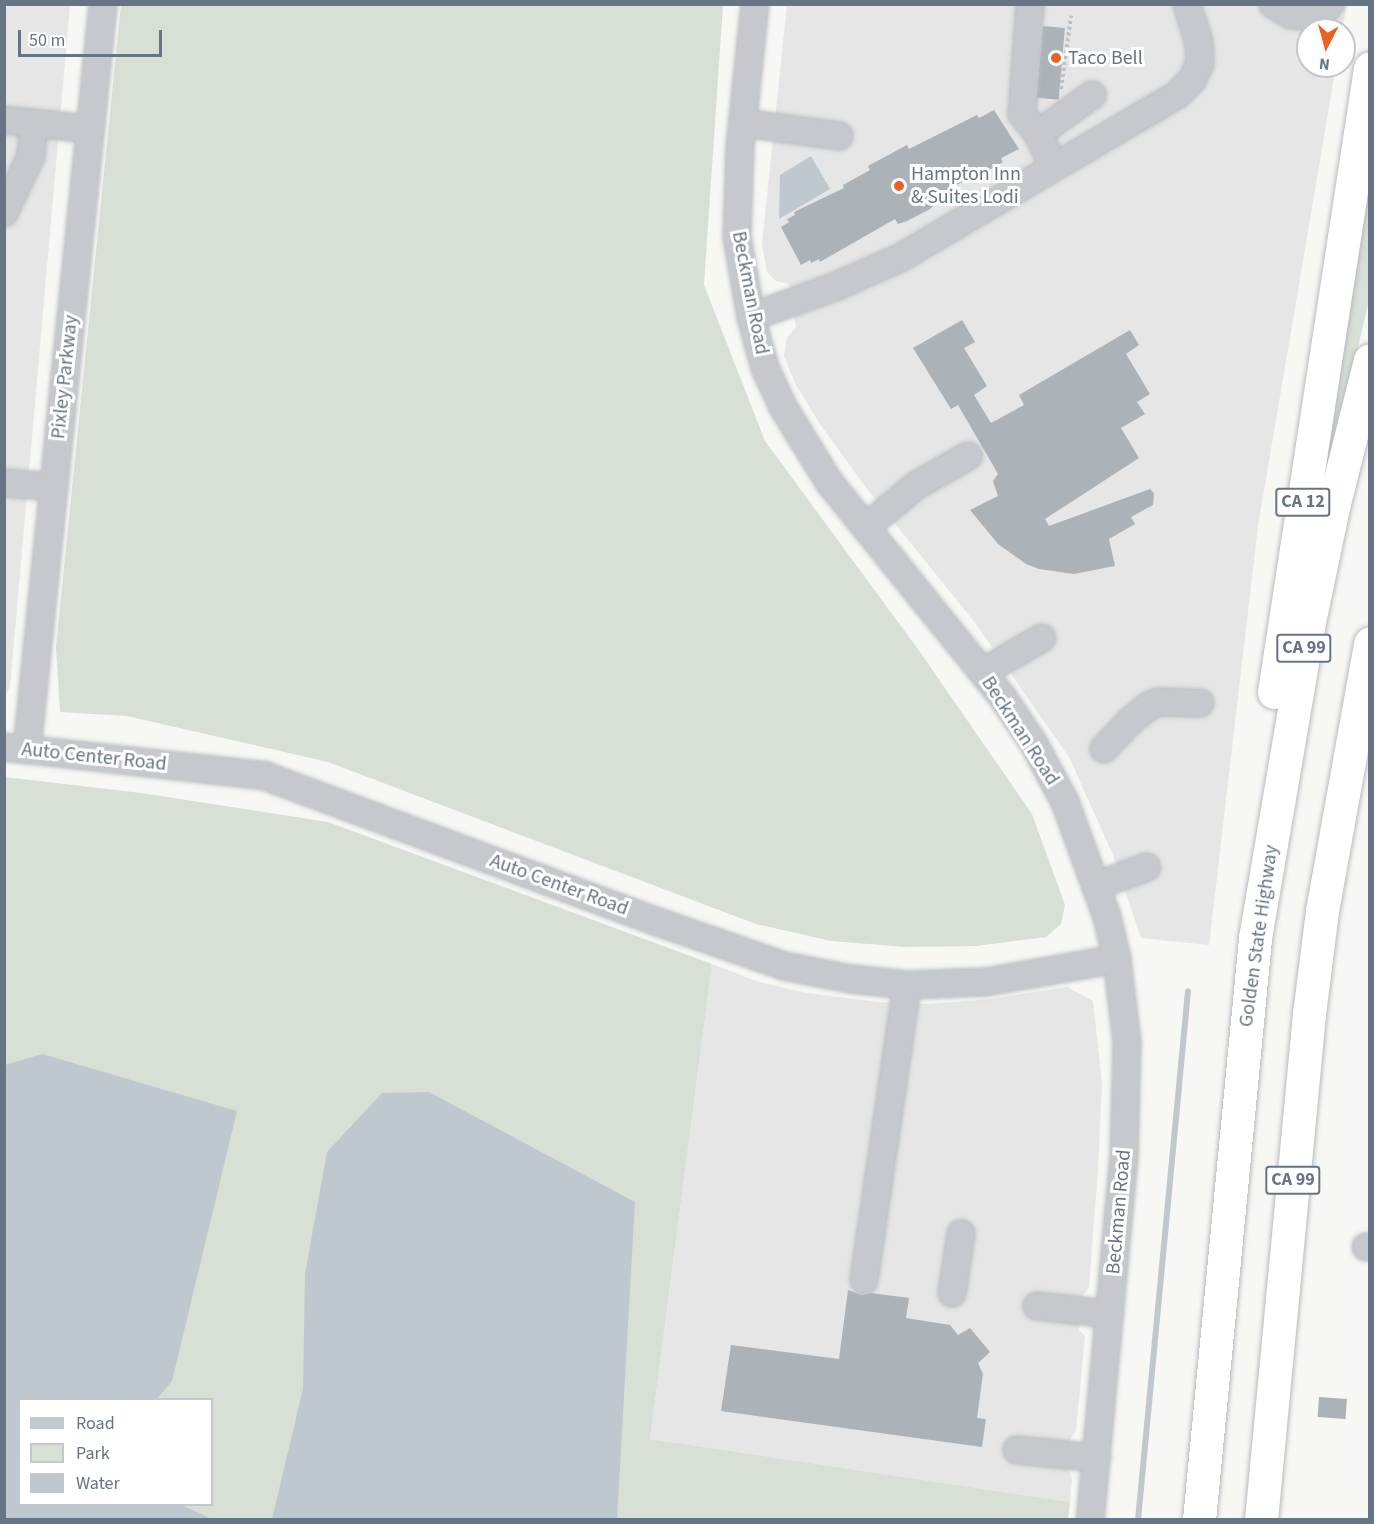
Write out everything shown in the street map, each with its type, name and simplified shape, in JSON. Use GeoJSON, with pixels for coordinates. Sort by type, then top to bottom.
{"type":"FeatureCollection","features":[{"type":"Feature","properties":{"kind":"highway","name":"CA 12"},"geometry":{"type":"LineString","coordinates":[[1255,938],[1270,718],[1370,68]]}},
{"type":"Feature","properties":{"kind":"highway","name":"Golden State Highway"},"geometry":{"type":"LineString","coordinates":[[1199,1520],[1255,938],[1308,627],[1334,503],[1370,360]]}},
{"type":"Feature","properties":{"kind":"highway","name":"CA 99"},"geometry":{"type":"LineString","coordinates":[[1261,1520],[1309,1014],[1322,911],[1370,643]]}},
{"type":"Feature","properties":{"kind":"highway"},"geometry":{"type":"LineString","coordinates":[[1336,842],[1370,721]]}},
{"type":"Feature","properties":{"kind":"street","name":"Pixley Parkway"},"geometry":{"type":"LineString","coordinates":[[16,749],[54,487],[103,4]]}},
{"type":"Feature","properties":{"kind":"street","name":"Beckman Road"},"geometry":{"type":"LineString","coordinates":[[755,4],[743,123],[737,237],[751,317],[765,368],[783,407],[830,482],[983,672],[1034,744],[1059,792],[1096,886],[1117,959],[1126,1044],[1127,1092],[1124,1156],[1090,1520]]}},
{"type":"Feature","properties":{"kind":"street"},"geometry":{"type":"LineString","coordinates":[[1030,4],[1022,114],[1038,134],[1054,167]]}},
{"type":"Feature","properties":{"kind":"street"},"geometry":{"type":"LineString","coordinates":[[751,317],[837,286],[900,258],[1177,95],[1192,80],[1200,63],[1199,43],[1186,4]]}},
{"type":"Feature","properties":{"kind":"street"},"geometry":{"type":"LineString","coordinates":[[1273,4],[1291,15],[1312,17],[1325,11],[1330,4]]}},
{"type":"Feature","properties":{"kind":"street"},"geometry":{"type":"LineString","coordinates":[[1038,134],[1086,99]]}},
{"type":"Feature","properties":{"kind":"street"},"geometry":{"type":"LineString","coordinates":[[4,120],[90,129]]}},
{"type":"Feature","properties":{"kind":"street"},"geometry":{"type":"LineString","coordinates":[[4,213],[31,156],[34,123]]}},
{"type":"Feature","properties":{"kind":"street"},"geometry":{"type":"LineString","coordinates":[[743,123],[839,136]]}},
{"type":"Feature","properties":{"kind":"street"},"geometry":{"type":"LineString","coordinates":[[866,527],[917,485],[968,456]]}},
{"type":"Feature","properties":{"kind":"street"},"geometry":{"type":"LineString","coordinates":[[4,483],[54,487]]}},
{"type":"Feature","properties":{"kind":"street"},"geometry":{"type":"LineString","coordinates":[[983,672],[1042,638]]}},
{"type":"Feature","properties":{"kind":"street"},"geometry":{"type":"LineString","coordinates":[[1104,749],[1129,722],[1149,706],[1158,702],[1200,703]]}},
{"type":"Feature","properties":{"kind":"street","name":"Auto Center Road"},"geometry":{"type":"LineString","coordinates":[[16,749],[265,776],[784,966],[851,979],[907,985],[986,982],[1117,959]]}},
{"type":"Feature","properties":{"kind":"street"},"geometry":{"type":"LineString","coordinates":[[1096,886],[1148,867]]}},
{"type":"Feature","properties":{"kind":"street"},"geometry":{"type":"LineString","coordinates":[[864,1280],[907,985]]}},
{"type":"Feature","properties":{"kind":"street"},"geometry":{"type":"LineString","coordinates":[[952,1293],[962,1234]]}},
{"type":"Feature","properties":{"kind":"street"},"geometry":{"type":"LineString","coordinates":[[1037,1306],[1110,1314]]}},
{"type":"Feature","properties":{"kind":"street"},"geometry":{"type":"LineString","coordinates":[[1017,1450],[1097,1458]]}},
{"type":"Feature","properties":{"kind":"path"},"geometry":{"type":"LineString","coordinates":[[1071,16],[1061,93],[1086,99]]}},
{"type":"Feature","properties":{"kind":"shaded area"},"geometry":{"type":"Polygon","coordinates":[[[5,5],[70,5],[10,687],[5,696],[5,5]]]}},
{"type":"Feature","properties":{"kind":"shaded area"},"geometry":{"type":"Polygon","coordinates":[[[787,5],[1347,5],[1344,18],[1296,18],[1296,78],[1334,78],[1258,526],[1209,945],[1141,938],[1113,855],[1069,757],[976,624],[864,485],[820,424],[795,383],[784,356],[787,338],[796,327],[789,284],[776,281],[767,272],[762,244],[787,5]]]}},
{"type":"Feature","properties":{"kind":"shaded area"},"geometry":{"type":"Polygon","coordinates":[[[712,964],[759,982],[807,993],[877,1002],[929,1004],[991,999],[1067,987],[1093,1001],[1102,1084],[1089,1287],[1083,1296],[1079,1330],[1085,1336],[1076,1431],[1071,1438],[1068,1469],[1072,1479],[1070,1502],[650,1439],[712,964]]]}},
{"type":"Feature","properties":{"kind":"green space"},"geometry":{"type":"Polygon","coordinates":[[[121,5],[723,5],[704,285],[765,441],[920,652],[1032,814],[1065,905],[1061,924],[1046,937],[976,946],[906,947],[831,941],[756,924],[328,762],[127,716],[60,712],[56,647],[121,5]]]}},
{"type":"Feature","properties":{"kind":"green space"},"geometry":{"type":"Polygon","coordinates":[[[1369,166],[1369,301],[1321,499],[1317,498],[1369,166]]]}},
{"type":"Feature","properties":{"kind":"green space"},"geometry":{"type":"Polygon","coordinates":[[[5,777],[141,793],[328,822],[712,964],[650,1439],[1070,1502],[1068,1520],[5,1520],[5,777]]]}},
{"type":"Feature","properties":{"kind":"water"},"geometry":{"type":"Polygon","coordinates":[[[811,156],[830,189],[779,219],[780,175],[811,156]]]}},
{"type":"Feature","properties":{"kind":"water"},"geometry":{"type":"Polygon","coordinates":[[[42,1054],[237,1111],[172,1381],[158,1398],[18,1398],[18,1506],[184,1506],[212,1519],[5,1519],[5,1065],[42,1054]]]}},
{"type":"Feature","properties":{"kind":"water"},"geometry":{"type":"Polygon","coordinates":[[[429,1092],[635,1202],[617,1519],[272,1519],[303,1389],[305,1274],[327,1152],[382,1093],[429,1092]]]}},
{"type":"Feature","properties":{"kind":"building"},"geometry":{"type":"Polygon","coordinates":[[[1043,26],[1065,28],[1059,100],[1037,98],[1043,26]]]}},
{"type":"Feature","properties":{"kind":"building","name":"Hampton Inn & Suites Lodi"},"geometry":{"type":"Polygon","coordinates":[[[994,110],[1019,149],[1001,158],[1003,162],[982,174],[981,171],[935,198],[938,202],[930,209],[907,221],[898,224],[895,219],[820,262],[819,259],[811,263],[810,260],[801,265],[781,227],[789,222],[787,219],[795,215],[794,212],[844,188],[843,185],[870,170],[868,166],[907,145],[909,149],[977,115],[979,118],[994,110]]]}},
{"type":"Feature","properties":{"kind":"building"},"geometry":{"type":"Polygon","coordinates":[[[962,320],[975,342],[964,348],[987,386],[974,395],[991,423],[1024,405],[1019,395],[1130,330],[1139,345],[1126,354],[1150,394],[1137,402],[1145,414],[1121,428],[1139,458],[1045,519],[1049,526],[1150,489],[1154,493],[1153,505],[1131,517],[1135,524],[1109,539],[1115,566],[1074,574],[1039,569],[1026,564],[998,544],[970,510],[998,496],[993,481],[998,474],[958,405],[951,409],[913,348],[962,320]]]}},
{"type":"Feature","properties":{"kind":"building"},"geometry":{"type":"Polygon","coordinates":[[[848,1290],[862,1295],[871,1293],[909,1298],[906,1318],[950,1325],[958,1335],[970,1328],[990,1352],[978,1363],[983,1374],[977,1418],[986,1419],[982,1447],[721,1411],[731,1345],[839,1359],[848,1290]]]}},
{"type":"Feature","properties":{"kind":"building"},"geometry":{"type":"Polygon","coordinates":[[[1319,1397],[1347,1399],[1346,1419],[1318,1417],[1319,1397]]]}},
{"type":"Feature","properties":{"kind":"waterway"},"geometry":{"type":"LineString","coordinates":[[1138,1520],[1188,991]]}},
{"type":"Feature","properties":{"kind":"place","name":"Taco Bell"},"geometry":{"type":"Point","coordinates":[1056,58]}},
{"type":"Feature","properties":{"kind":"place","name":"Hampton Inn & Suites Lodi"},"geometry":{"type":"Point","coordinates":[899,186]}}]}
